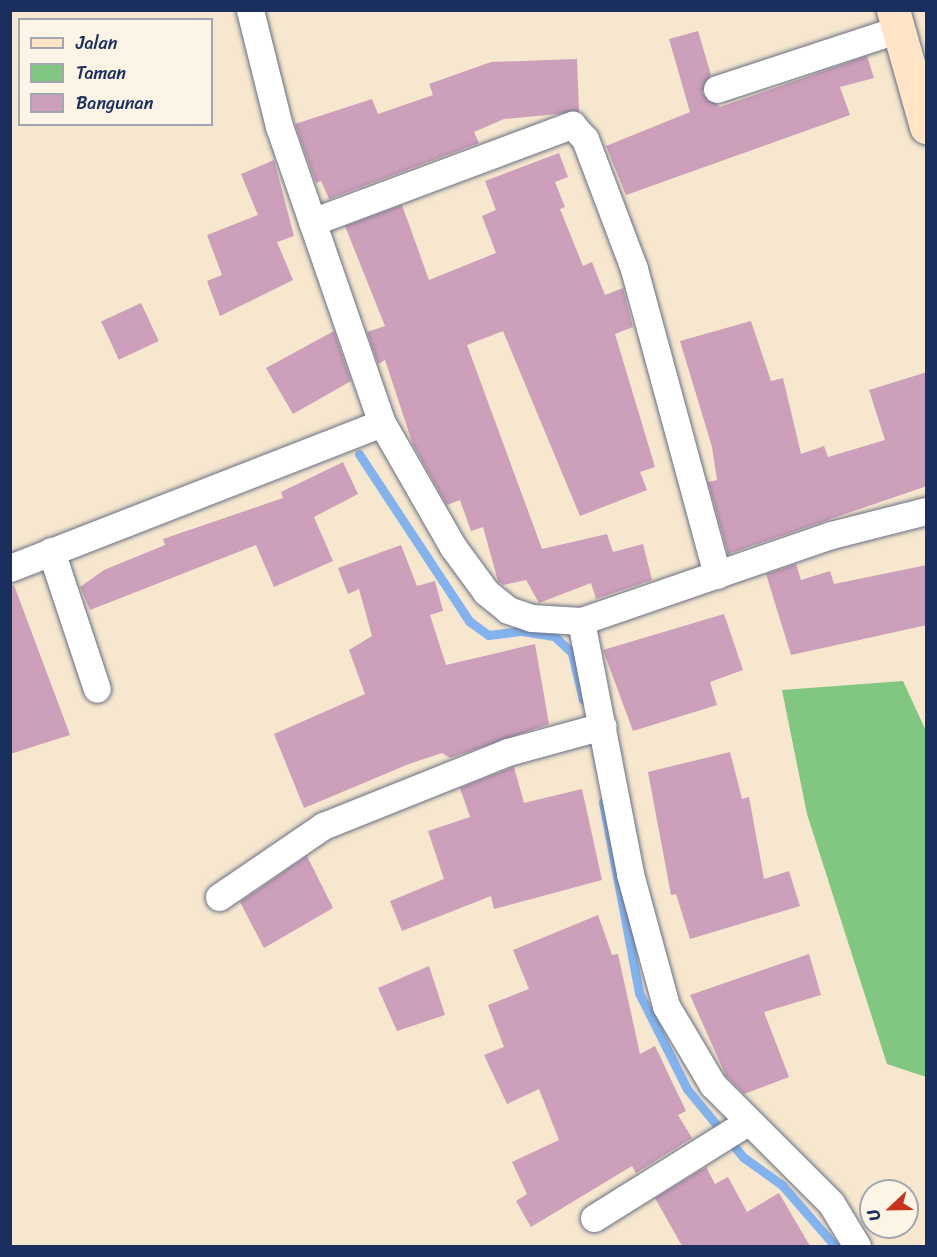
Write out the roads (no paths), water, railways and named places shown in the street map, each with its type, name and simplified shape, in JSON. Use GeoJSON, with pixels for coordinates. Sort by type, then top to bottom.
{"type":"FeatureCollection","features":[{"type":"Feature","properties":{"kind":"main road"},"geometry":{"type":"LineString","coordinates":[[896,20],[927,127]]}},
{"type":"Feature","properties":{"kind":"street"},"geometry":{"type":"LineString","coordinates":[[250,10],[312,222],[382,423],[431,513],[486,592],[508,610],[531,618],[581,621],[831,535],[927,510]]}},
{"type":"Feature","properties":{"kind":"street"},"geometry":{"type":"LineString","coordinates":[[717,89],[896,20]]}},
{"type":"Feature","properties":{"kind":"street"},"geometry":{"type":"LineString","coordinates":[[312,222],[572,125],[585,139],[634,269],[717,575]]}},
{"type":"Feature","properties":{"kind":"street"},"geometry":{"type":"LineString","coordinates":[[10,568],[51,550],[382,423]]}},
{"type":"Feature","properties":{"kind":"street"},"geometry":{"type":"LineString","coordinates":[[51,550],[97,689]]}},
{"type":"Feature","properties":{"kind":"street"},"geometry":{"type":"LineString","coordinates":[[581,621],[630,874],[666,1006],[690,1054],[746,1123],[831,1203],[857,1246]]}},
{"type":"Feature","properties":{"kind":"street"},"geometry":{"type":"LineString","coordinates":[[219,897],[323,826],[508,752],[603,726]]}},
{"type":"Feature","properties":{"kind":"street"},"geometry":{"type":"LineString","coordinates":[[594,1218],[746,1123]]}},
{"type":"Feature","properties":{"kind":"waterway"},"geometry":{"type":"LineString","coordinates":[[359,454],[469,621],[488,635],[522,631],[554,636],[572,653],[583,700]]}},
{"type":"Feature","properties":{"kind":"waterway"},"geometry":{"type":"LineString","coordinates":[[603,802],[639,993],[687,1089],[743,1157],[782,1185],[835,1246]]}}]}
